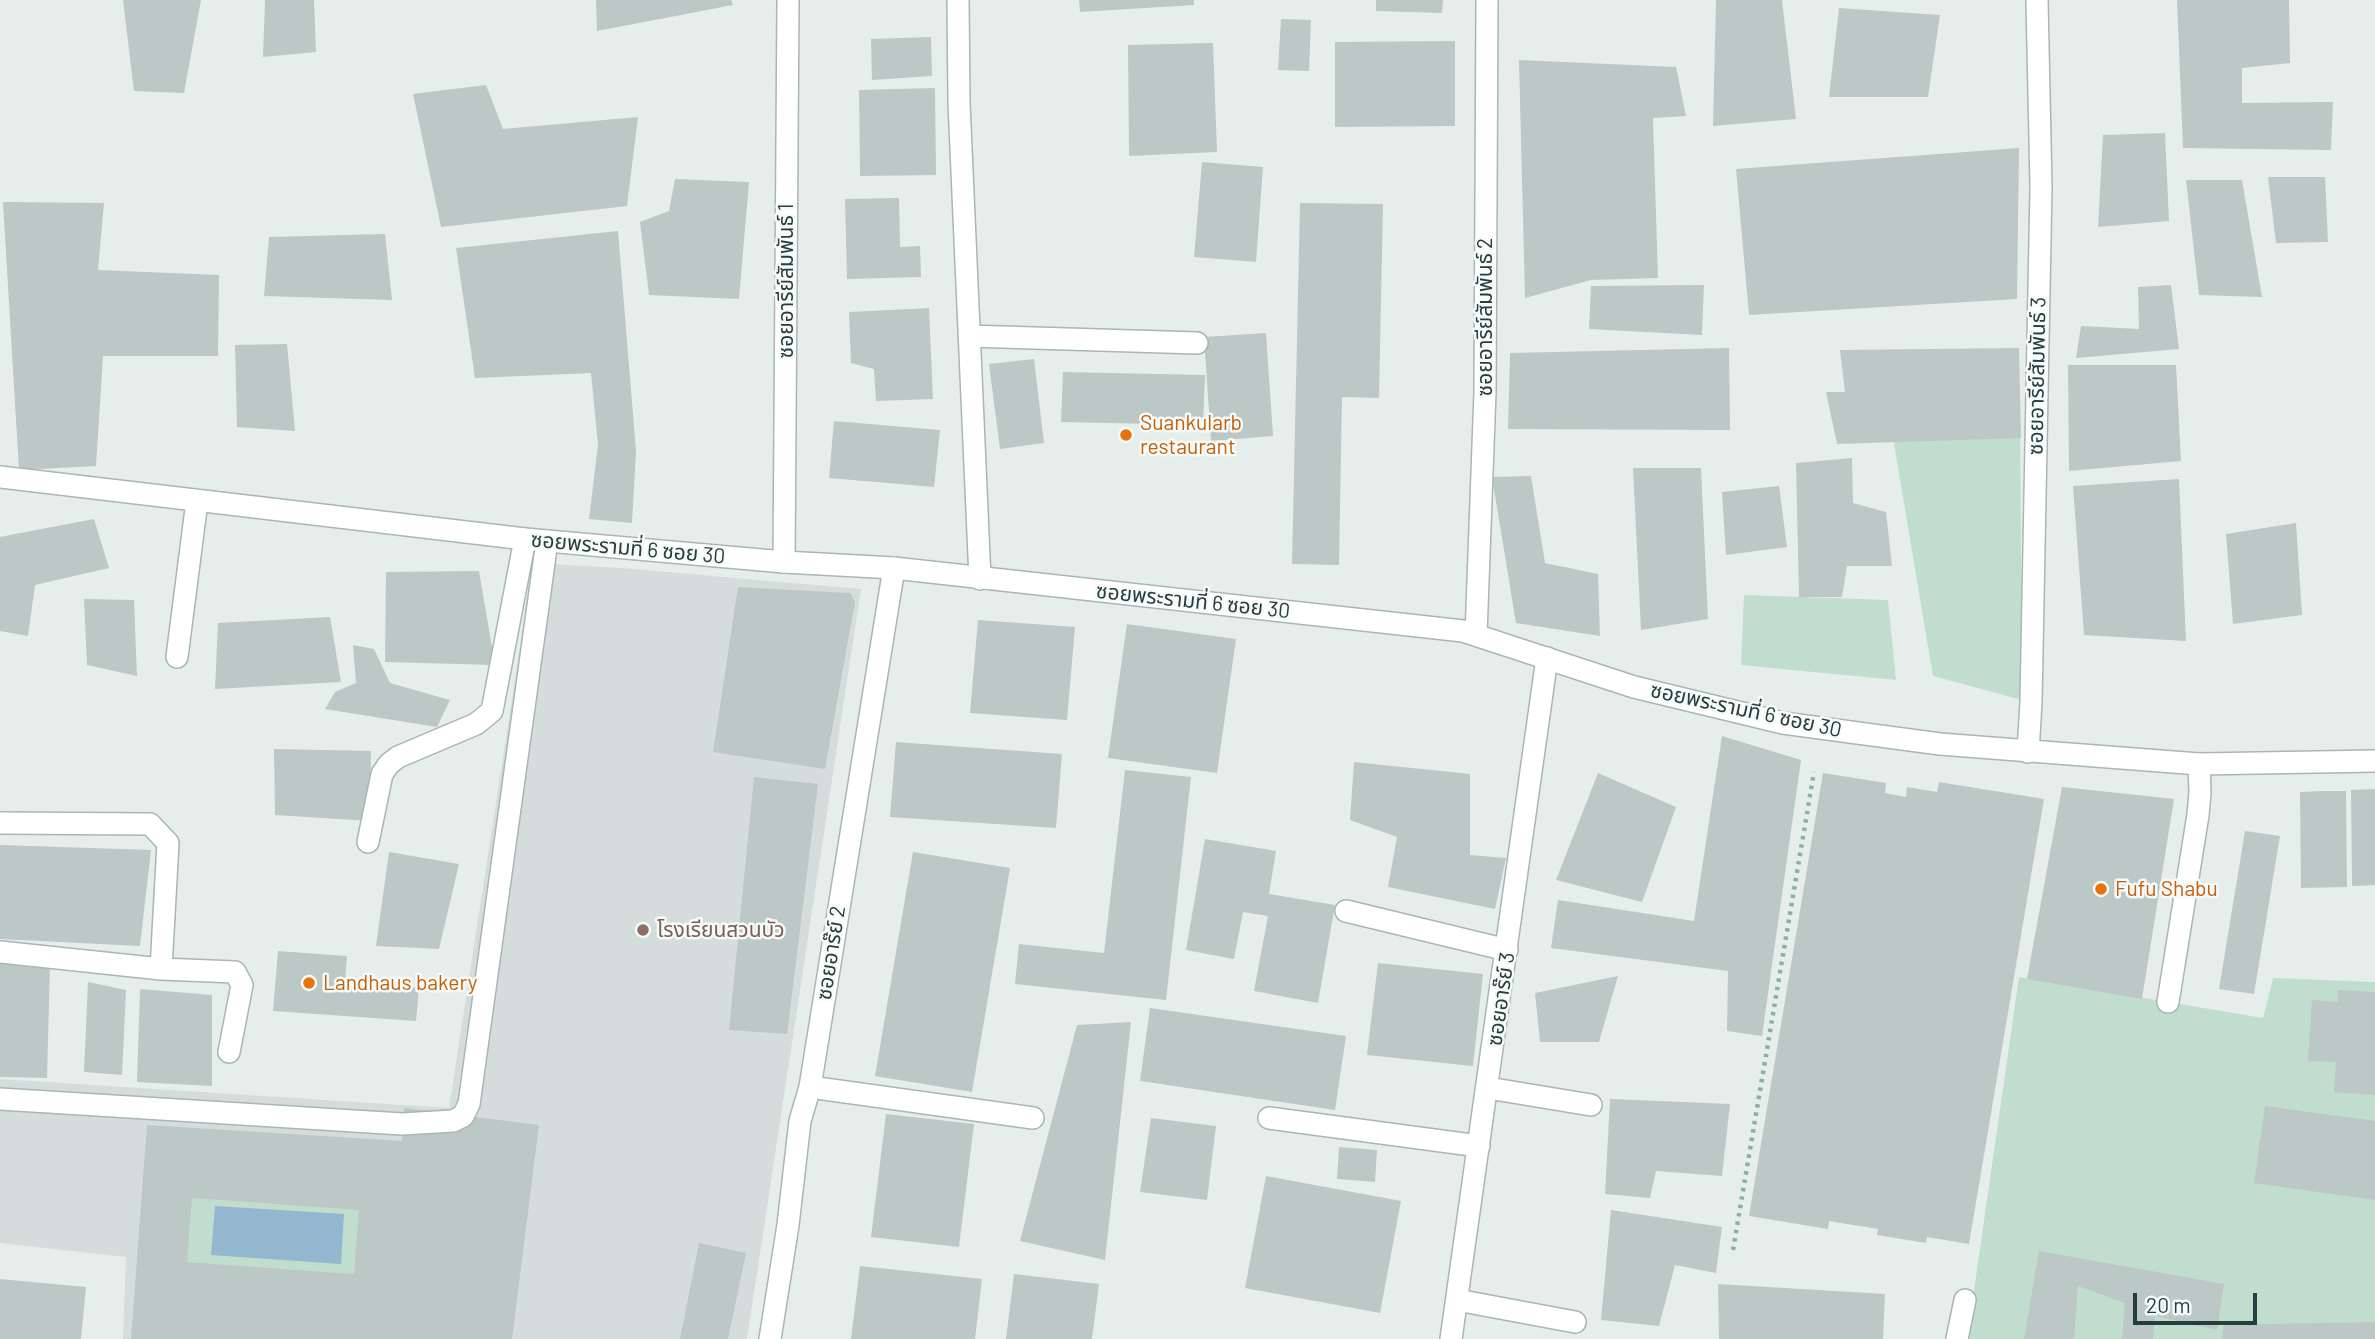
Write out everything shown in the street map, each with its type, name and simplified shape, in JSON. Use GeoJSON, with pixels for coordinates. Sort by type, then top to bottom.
{"type":"FeatureCollection","features":[{"type":"Feature","properties":{"kind":"street","name":"ซอยอารีย์สัมพันธ์ 1"},"geometry":{"type":"LineString","coordinates":[[784,562],[788,0]]}},
{"type":"Feature","properties":{"kind":"street"},"geometry":{"type":"LineString","coordinates":[[958,0],[959,103],[981,579]]}},
{"type":"Feature","properties":{"kind":"street","name":"ซอยอารีย์สัมพันธ์ 2"},"geometry":{"type":"LineString","coordinates":[[1476,635],[1485,393],[1487,0]]}},
{"type":"Feature","properties":{"kind":"street","name":"ซอยอารีย์สัมพันธ์ 3"},"geometry":{"type":"LineString","coordinates":[[2028,752],[2032,688],[2041,187],[2037,0]]}},
{"type":"Feature","properties":{"kind":"street"},"geometry":{"type":"LineString","coordinates":[[970,336],[1197,343]]}},
{"type":"Feature","properties":{"kind":"street","name":"ซอยพระรามที่ 6 ซอย 30"},"geometry":{"type":"LineString","coordinates":[[0,477],[525,539],[784,562],[894,568],[1463,631],[1634,687],[1783,723],[1940,744],[2199,764],[2375,761]]}},
{"type":"Feature","properties":{"kind":"street"},"geometry":{"type":"LineString","coordinates":[[177,657],[197,501]]}},
{"type":"Feature","properties":{"kind":"street"},"geometry":{"type":"LineString","coordinates":[[368,842],[382,774],[389,764],[398,757],[475,724],[492,711],[525,539]]}},
{"type":"Feature","properties":{"kind":"street"},"geometry":{"type":"LineString","coordinates":[[0,1099],[402,1124],[453,1121],[463,1116],[469,1104],[547,541]]}},
{"type":"Feature","properties":{"kind":"street","name":"ซอยอาร๊ย์ 2"},"geometry":{"type":"LineString","coordinates":[[770,1339],[788,1225],[800,1121],[810,1087],[894,568]]}},
{"type":"Feature","properties":{"kind":"street","name":"ซอยอาร๊ย์ 3"},"geometry":{"type":"LineString","coordinates":[[1451,1339],[1547,658]]}},
{"type":"Feature","properties":{"kind":"street"},"geometry":{"type":"LineString","coordinates":[[2168,1002],[2200,792],[2199,764]]}},
{"type":"Feature","properties":{"kind":"street"},"geometry":{"type":"LineString","coordinates":[[0,823],[150,824],[168,843],[161,969]]}},
{"type":"Feature","properties":{"kind":"street"},"geometry":{"type":"LineString","coordinates":[[1346,911],[1507,950]]}},
{"type":"Feature","properties":{"kind":"street"},"geometry":{"type":"LineString","coordinates":[[0,952],[161,969],[235,972],[242,985],[229,1052]]}},
{"type":"Feature","properties":{"kind":"street"},"geometry":{"type":"LineString","coordinates":[[810,1087],[1033,1118]]}},
{"type":"Feature","properties":{"kind":"street"},"geometry":{"type":"LineString","coordinates":[[1488,1088],[1591,1105]]}},
{"type":"Feature","properties":{"kind":"street"},"geometry":{"type":"LineString","coordinates":[[1269,1118],[1479,1146]]}},
{"type":"Feature","properties":{"kind":"street"},"geometry":{"type":"LineString","coordinates":[[1457,1300],[1575,1322]]}},
{"type":"Feature","properties":{"kind":"street"},"geometry":{"type":"LineString","coordinates":[[1957,1339],[1965,1300]]}},
{"type":"Feature","properties":{"kind":"path"},"geometry":{"type":"LineString","coordinates":[[1733,1250],[1814,772]]}},
{"type":"Feature","properties":{"kind":"shaded area","name":"โรงเรียนสวนบัว"},"geometry":{"type":"Polygon","coordinates":[[[533,563],[861,589],[747,1339],[123,1339],[126,1257],[0,1243],[0,1079],[449,1108],[533,563]]]}},
{"type":"Feature","properties":{"kind":"green space"},"geometry":{"type":"Polygon","coordinates":[[[2020,400],[2022,700],[1933,676],[1888,408],[2020,400]]]}},
{"type":"Feature","properties":{"kind":"green space"},"geometry":{"type":"Polygon","coordinates":[[[1744,595],[1888,600],[1896,680],[1741,665],[1744,595]]]}},
{"type":"Feature","properties":{"kind":"green space"},"geometry":{"type":"Polygon","coordinates":[[[2019,977],[2263,1018],[2273,978],[2375,982],[2375,1339],[1967,1339],[2019,977]]]}},
{"type":"Feature","properties":{"kind":"green space"},"geometry":{"type":"Polygon","coordinates":[[[192,1198],[359,1210],[354,1274],[187,1262],[192,1198]]]}},
{"type":"Feature","properties":{"kind":"water"},"geometry":{"type":"Polygon","coordinates":[[[215,1206],[344,1214],[341,1264],[211,1255],[215,1206]]]}},
{"type":"Feature","properties":{"kind":"building"},"geometry":{"type":"Polygon","coordinates":[[[123,0],[201,0],[184,93],[134,91],[123,0]]]}},
{"type":"Feature","properties":{"kind":"building"},"geometry":{"type":"Polygon","coordinates":[[[265,0],[314,0],[316,52],[263,57],[265,0]]]}},
{"type":"Feature","properties":{"kind":"building"},"geometry":{"type":"Polygon","coordinates":[[[596,0],[731,0],[733,5],[597,31],[596,0]]]}},
{"type":"Feature","properties":{"kind":"building"},"geometry":{"type":"Polygon","coordinates":[[[1079,0],[1194,0],[1194,5],[1080,12],[1079,0]]]}},
{"type":"Feature","properties":{"kind":"building"},"geometry":{"type":"Polygon","coordinates":[[[1376,0],[1443,0],[1442,13],[1376,11],[1376,0]]]}},
{"type":"Feature","properties":{"kind":"building"},"geometry":{"type":"Polygon","coordinates":[[[1716,0],[1782,0],[1796,119],[1713,126],[1716,0]]]}},
{"type":"Feature","properties":{"kind":"building"},"geometry":{"type":"Polygon","coordinates":[[[2177,0],[2289,0],[2290,63],[2242,68],[2242,103],[2333,102],[2331,150],[2183,148],[2177,0]]]}},
{"type":"Feature","properties":{"kind":"building"},"geometry":{"type":"Polygon","coordinates":[[[1839,8],[1940,15],[1928,97],[1829,97],[1839,8]]]}},
{"type":"Feature","properties":{"kind":"building"},"geometry":{"type":"Polygon","coordinates":[[[1281,19],[1311,20],[1309,71],[1278,70],[1281,19]]]}},
{"type":"Feature","properties":{"kind":"building"},"geometry":{"type":"Polygon","coordinates":[[[931,37],[932,76],[872,80],[871,39],[931,37]]]}},
{"type":"Feature","properties":{"kind":"building"},"geometry":{"type":"Polygon","coordinates":[[[1455,41],[1455,126],[1335,127],[1335,42],[1455,41]]]}},
{"type":"Feature","properties":{"kind":"building"},"geometry":{"type":"Polygon","coordinates":[[[1213,43],[1217,152],[1129,156],[1128,45],[1213,43]]]}},
{"type":"Feature","properties":{"kind":"building"},"geometry":{"type":"Polygon","coordinates":[[[1519,60],[1676,67],[1686,116],[1653,118],[1658,278],[1591,280],[1525,298],[1519,60]]]}},
{"type":"Feature","properties":{"kind":"building"},"geometry":{"type":"Polygon","coordinates":[[[486,85],[503,129],[638,117],[627,206],[441,227],[413,94],[486,85]]]}},
{"type":"Feature","properties":{"kind":"building"},"geometry":{"type":"Polygon","coordinates":[[[935,88],[936,175],[860,176],[859,90],[935,88]]]}},
{"type":"Feature","properties":{"kind":"building"},"geometry":{"type":"Polygon","coordinates":[[[2165,133],[2169,221],[2098,227],[2103,135],[2165,133]]]}},
{"type":"Feature","properties":{"kind":"building"},"geometry":{"type":"Polygon","coordinates":[[[2019,148],[2017,299],[1749,315],[1736,169],[2019,148]]]}},
{"type":"Feature","properties":{"kind":"building"},"geometry":{"type":"Polygon","coordinates":[[[1202,162],[1263,167],[1256,262],[1194,257],[1202,162]]]}},
{"type":"Feature","properties":{"kind":"building"},"geometry":{"type":"Polygon","coordinates":[[[2268,177],[2325,177],[2328,242],[2276,243],[2268,177]]]}},
{"type":"Feature","properties":{"kind":"building"},"geometry":{"type":"Polygon","coordinates":[[[675,179],[749,182],[739,299],[649,295],[640,222],[669,211],[675,179]]]}},
{"type":"Feature","properties":{"kind":"building"},"geometry":{"type":"Polygon","coordinates":[[[2186,180],[2242,180],[2262,297],[2199,295],[2186,180]]]}},
{"type":"Feature","properties":{"kind":"building"},"geometry":{"type":"Polygon","coordinates":[[[899,198],[900,247],[920,246],[921,277],[847,279],[845,199],[899,198]]]}},
{"type":"Feature","properties":{"kind":"building"},"geometry":{"type":"Polygon","coordinates":[[[3,202],[104,203],[98,270],[219,275],[218,356],[103,356],[96,466],[19,470],[3,202]]]}},
{"type":"Feature","properties":{"kind":"building"},"geometry":{"type":"Polygon","coordinates":[[[1300,203],[1383,204],[1379,398],[1342,397],[1339,565],[1292,564],[1300,203]]]}},
{"type":"Feature","properties":{"kind":"building"},"geometry":{"type":"Polygon","coordinates":[[[618,231],[636,451],[632,523],[589,519],[598,445],[591,373],[475,378],[456,248],[618,231]]]}},
{"type":"Feature","properties":{"kind":"building"},"geometry":{"type":"Polygon","coordinates":[[[385,234],[392,300],[264,296],[269,237],[385,234]]]}},
{"type":"Feature","properties":{"kind":"building"},"geometry":{"type":"Polygon","coordinates":[[[1704,285],[1702,335],[1589,329],[1591,286],[1704,285]]]}},
{"type":"Feature","properties":{"kind":"building"},"geometry":{"type":"Polygon","coordinates":[[[2171,285],[2179,349],[2076,358],[2081,326],[2139,329],[2138,287],[2171,285]]]}},
{"type":"Feature","properties":{"kind":"building"},"geometry":{"type":"Polygon","coordinates":[[[929,308],[933,399],[876,401],[874,369],[851,363],[849,312],[929,308]]]}},
{"type":"Feature","properties":{"kind":"building"},"geometry":{"type":"Polygon","coordinates":[[[1266,333],[1273,436],[1211,441],[1204,337],[1266,333]]]}},
{"type":"Feature","properties":{"kind":"building"},"geometry":{"type":"Polygon","coordinates":[[[287,344],[295,431],[237,427],[235,345],[287,344]]]}},
{"type":"Feature","properties":{"kind":"building"},"geometry":{"type":"Polygon","coordinates":[[[1729,348],[1730,430],[1508,429],[1510,353],[1729,348]]]}},
{"type":"Feature","properties":{"kind":"building"},"geometry":{"type":"Polygon","coordinates":[[[2019,348],[2021,438],[1837,444],[1826,392],[1845,392],[1840,350],[2019,348]]]}},
{"type":"Feature","properties":{"kind":"building"},"geometry":{"type":"Polygon","coordinates":[[[1034,359],[1044,443],[1000,449],[989,364],[1034,359]]]}},
{"type":"Feature","properties":{"kind":"building"},"geometry":{"type":"Polygon","coordinates":[[[2068,365],[2176,365],[2181,461],[2069,471],[2068,365]]]}},
{"type":"Feature","properties":{"kind":"building"},"geometry":{"type":"Polygon","coordinates":[[[1063,372],[1205,375],[1203,425],[1061,422],[1063,372]]]}},
{"type":"Feature","properties":{"kind":"building"},"geometry":{"type":"Polygon","coordinates":[[[834,421],[940,430],[934,487],[829,478],[834,421]]]}},
{"type":"Feature","properties":{"kind":"building"},"geometry":{"type":"Polygon","coordinates":[[[1852,458],[1853,503],[1886,512],[1892,566],[1847,566],[1842,597],[1799,597],[1796,463],[1852,458]]]}},
{"type":"Feature","properties":{"kind":"building"},"geometry":{"type":"Polygon","coordinates":[[[1633,468],[1701,468],[1708,619],[1641,630],[1633,468]]]}},
{"type":"Feature","properties":{"kind":"building"},"geometry":{"type":"Polygon","coordinates":[[[1531,476],[1545,563],[1598,574],[1600,636],[1516,623],[1492,477],[1531,476]]]}},
{"type":"Feature","properties":{"kind":"building"},"geometry":{"type":"Polygon","coordinates":[[[2179,479],[2186,641],[2084,635],[2073,486],[2179,479]]]}},
{"type":"Feature","properties":{"kind":"building"},"geometry":{"type":"Polygon","coordinates":[[[1779,486],[1787,547],[1726,555],[1722,492],[1779,486]]]}},
{"type":"Feature","properties":{"kind":"building"},"geometry":{"type":"Polygon","coordinates":[[[94,519],[109,568],[35,585],[28,636],[0,631],[0,537],[94,519]]]}},
{"type":"Feature","properties":{"kind":"building"},"geometry":{"type":"Polygon","coordinates":[[[2296,523],[2302,615],[2233,624],[2226,534],[2296,523]]]}},
{"type":"Feature","properties":{"kind":"building"},"geometry":{"type":"Polygon","coordinates":[[[479,571],[495,665],[385,662],[386,572],[479,571]]]}},
{"type":"Feature","properties":{"kind":"building"},"geometry":{"type":"Polygon","coordinates":[[[738,587],[850,593],[855,602],[825,769],[713,752],[738,587]]]}},
{"type":"Feature","properties":{"kind":"building"},"geometry":{"type":"Polygon","coordinates":[[[84,599],[134,600],[137,676],[87,665],[84,599]]]}},
{"type":"Feature","properties":{"kind":"building"},"geometry":{"type":"Polygon","coordinates":[[[330,617],[341,682],[215,689],[218,623],[330,617]]]}},
{"type":"Feature","properties":{"kind":"building"},"geometry":{"type":"Polygon","coordinates":[[[978,620],[1075,627],[1067,720],[970,713],[978,620]]]}},
{"type":"Feature","properties":{"kind":"building"},"geometry":{"type":"Polygon","coordinates":[[[1127,624],[1236,639],[1217,773],[1108,758],[1127,624]]]}},
{"type":"Feature","properties":{"kind":"building"},"geometry":{"type":"Polygon","coordinates":[[[353,645],[374,649],[390,683],[450,700],[437,727],[325,709],[335,692],[356,683],[353,645]]]}},
{"type":"Feature","properties":{"kind":"building"},"geometry":{"type":"Polygon","coordinates":[[[1722,736],[1801,760],[1762,1036],[1727,1031],[1728,971],[1551,948],[1558,900],[1694,921],[1722,736]]]}},
{"type":"Feature","properties":{"kind":"building"},"geometry":{"type":"Polygon","coordinates":[[[896,742],[1062,754],[1056,828],[890,817],[896,742]]]}},
{"type":"Feature","properties":{"kind":"building"},"geometry":{"type":"Polygon","coordinates":[[[274,749],[371,751],[370,821],[275,815],[274,749]]]}},
{"type":"Feature","properties":{"kind":"building"},"geometry":{"type":"Polygon","coordinates":[[[1354,762],[1470,774],[1470,855],[1506,858],[1495,909],[1388,887],[1397,837],[1350,820],[1354,762]]]}},
{"type":"Feature","properties":{"kind":"building"},"geometry":{"type":"Polygon","coordinates":[[[1125,770],[1191,777],[1166,1000],[1015,984],[1019,944],[1104,953],[1125,770]]]}},
{"type":"Feature","properties":{"kind":"building"},"geometry":{"type":"Polygon","coordinates":[[[1598,773],[1676,807],[1642,902],[1556,880],[1598,773]]]}},
{"type":"Feature","properties":{"kind":"building"},"geometry":{"type":"Polygon","coordinates":[[[1823,773],[1886,783],[1885,793],[1906,797],[1907,787],[1937,792],[1939,782],[2044,799],[1969,1244],[1927,1237],[1926,1243],[1877,1235],[1878,1229],[1829,1221],[1828,1229],[1749,1216],[1823,773]]]}},
{"type":"Feature","properties":{"kind":"building"},"geometry":{"type":"Polygon","coordinates":[[[754,777],[818,784],[787,1034],[729,1030],[754,777]]]}},
{"type":"Feature","properties":{"kind":"building","name":"Fufu Shabu"},"geometry":{"type":"Polygon","coordinates":[[[2062,787],[2174,799],[2142,999],[2027,979],[2062,787]]]}},
{"type":"Feature","properties":{"kind":"building"},"geometry":{"type":"Polygon","coordinates":[[[2375,789],[2375,885],[2352,886],[2351,790],[2375,789]]]}},
{"type":"Feature","properties":{"kind":"building"},"geometry":{"type":"Polygon","coordinates":[[[2346,791],[2347,887],[2301,888],[2300,792],[2346,791]]]}},
{"type":"Feature","properties":{"kind":"building"},"geometry":{"type":"Polygon","coordinates":[[[2245,831],[2280,836],[2254,994],[2219,989],[2245,831]]]}},
{"type":"Feature","properties":{"kind":"building"},"geometry":{"type":"Polygon","coordinates":[[[1205,839],[1276,851],[1269,894],[1335,905],[1318,1003],[1254,991],[1268,916],[1243,912],[1234,959],[1186,950],[1205,839]]]}},
{"type":"Feature","properties":{"kind":"building"},"geometry":{"type":"Polygon","coordinates":[[[0,845],[151,850],[140,946],[0,939],[0,845]]]}},
{"type":"Feature","properties":{"kind":"building"},"geometry":{"type":"Polygon","coordinates":[[[389,852],[459,864],[439,949],[376,946],[389,852]]]}},
{"type":"Feature","properties":{"kind":"building"},"geometry":{"type":"Polygon","coordinates":[[[913,852],[1010,868],[972,1092],[875,1076],[913,852]]]}},
{"type":"Feature","properties":{"kind":"building"},"geometry":{"type":"Polygon","coordinates":[[[278,951],[347,956],[345,982],[419,988],[416,1021],[273,1011],[278,951]]]}},
{"type":"Feature","properties":{"kind":"building"},"geometry":{"type":"Polygon","coordinates":[[[0,963],[50,964],[47,1078],[0,1077],[0,963]]]}},
{"type":"Feature","properties":{"kind":"building"},"geometry":{"type":"Polygon","coordinates":[[[1378,963],[1483,974],[1473,1066],[1367,1055],[1378,963]]]}},
{"type":"Feature","properties":{"kind":"building"},"geometry":{"type":"Polygon","coordinates":[[[1618,976],[1599,1042],[1540,1042],[1535,993],[1618,976]]]}},
{"type":"Feature","properties":{"kind":"building"},"geometry":{"type":"Polygon","coordinates":[[[88,982],[126,990],[122,1075],[84,1072],[88,982]]]}},
{"type":"Feature","properties":{"kind":"building"},"geometry":{"type":"Polygon","coordinates":[[[140,989],[212,995],[212,1086],[137,1082],[140,989]]]}},
{"type":"Feature","properties":{"kind":"building"},"geometry":{"type":"Polygon","coordinates":[[[2338,990],[2375,992],[2375,1095],[2334,1092],[2336,1062],[2308,1061],[2312,1000],[2338,1002],[2338,990]]]}},
{"type":"Feature","properties":{"kind":"building"},"geometry":{"type":"Polygon","coordinates":[[[1150,1008],[1346,1036],[1335,1110],[1140,1081],[1150,1008]]]}},
{"type":"Feature","properties":{"kind":"building"},"geometry":{"type":"Polygon","coordinates":[[[1131,1022],[1105,1260],[1020,1241],[1077,1025],[1131,1022]]]}},
{"type":"Feature","properties":{"kind":"building"},"geometry":{"type":"Polygon","coordinates":[[[1610,1099],[1730,1104],[1722,1176],[1656,1171],[1650,1198],[1605,1194],[1610,1099]]]}},
{"type":"Feature","properties":{"kind":"building"},"geometry":{"type":"Polygon","coordinates":[[[2265,1106],[2375,1121],[2375,1200],[2254,1183],[2265,1106]]]}},
{"type":"Feature","properties":{"kind":"building"},"geometry":{"type":"Polygon","coordinates":[[[404,1108],[539,1125],[512,1339],[131,1339],[147,1125],[402,1141],[404,1108]],[[192,1198],[187,1262],[354,1274],[359,1210],[192,1198]]]}},
{"type":"Feature","properties":{"kind":"building"},"geometry":{"type":"Polygon","coordinates":[[[886,1114],[974,1124],[959,1247],[871,1237],[886,1114]]]}},
{"type":"Feature","properties":{"kind":"building"},"geometry":{"type":"Polygon","coordinates":[[[1151,1118],[1216,1126],[1207,1200],[1140,1192],[1151,1118]]]}},
{"type":"Feature","properties":{"kind":"building"},"geometry":{"type":"Polygon","coordinates":[[[1339,1147],[1377,1150],[1375,1182],[1337,1179],[1339,1147]]]}},
{"type":"Feature","properties":{"kind":"building"},"geometry":{"type":"Polygon","coordinates":[[[1266,1176],[1401,1201],[1380,1313],[1245,1288],[1266,1176]]]}},
{"type":"Feature","properties":{"kind":"building"},"geometry":{"type":"Polygon","coordinates":[[[1611,1210],[1722,1227],[1716,1273],[1675,1265],[1659,1326],[1601,1320],[1611,1210]]]}},
{"type":"Feature","properties":{"kind":"building"},"geometry":{"type":"Polygon","coordinates":[[[699,1243],[746,1253],[728,1339],[680,1339],[699,1243]]]}},
{"type":"Feature","properties":{"kind":"building"},"geometry":{"type":"Polygon","coordinates":[[[2039,1251],[2224,1284],[2217,1330],[2155,1316],[2153,1339],[2122,1339],[2125,1303],[2078,1286],[2074,1339],[2024,1339],[2039,1251]]]}},
{"type":"Feature","properties":{"kind":"building"},"geometry":{"type":"Polygon","coordinates":[[[860,1266],[982,1279],[975,1339],[851,1339],[860,1266]]]}},
{"type":"Feature","properties":{"kind":"building"},"geometry":{"type":"Polygon","coordinates":[[[1014,1274],[1099,1284],[1092,1339],[1006,1339],[1014,1274]]]}},
{"type":"Feature","properties":{"kind":"building"},"geometry":{"type":"Polygon","coordinates":[[[0,1279],[86,1287],[81,1339],[0,1339],[0,1279]]]}},
{"type":"Feature","properties":{"kind":"building"},"geometry":{"type":"Polygon","coordinates":[[[1718,1284],[1885,1294],[1883,1339],[1719,1339],[1718,1284]]]}},
{"type":"Feature","properties":{"kind":"building"},"geometry":{"type":"Polygon","coordinates":[[[2375,1322],[2375,1339],[2222,1339],[2224,1325],[2375,1322]]]}},
{"type":"Feature","properties":{"kind":"place","name":"Suankularb restaurant"},"geometry":{"type":"Point","coordinates":[1126,435]}},
{"type":"Feature","properties":{"kind":"place","name":"Fufu Shabu"},"geometry":{"type":"Point","coordinates":[2101,889]}},
{"type":"Feature","properties":{"kind":"place","name":"โรงเรียนสวนบัว"},"geometry":{"type":"Point","coordinates":[643,930]}},
{"type":"Feature","properties":{"kind":"place","name":"Landhaus bakery"},"geometry":{"type":"Point","coordinates":[309,983]}}]}
